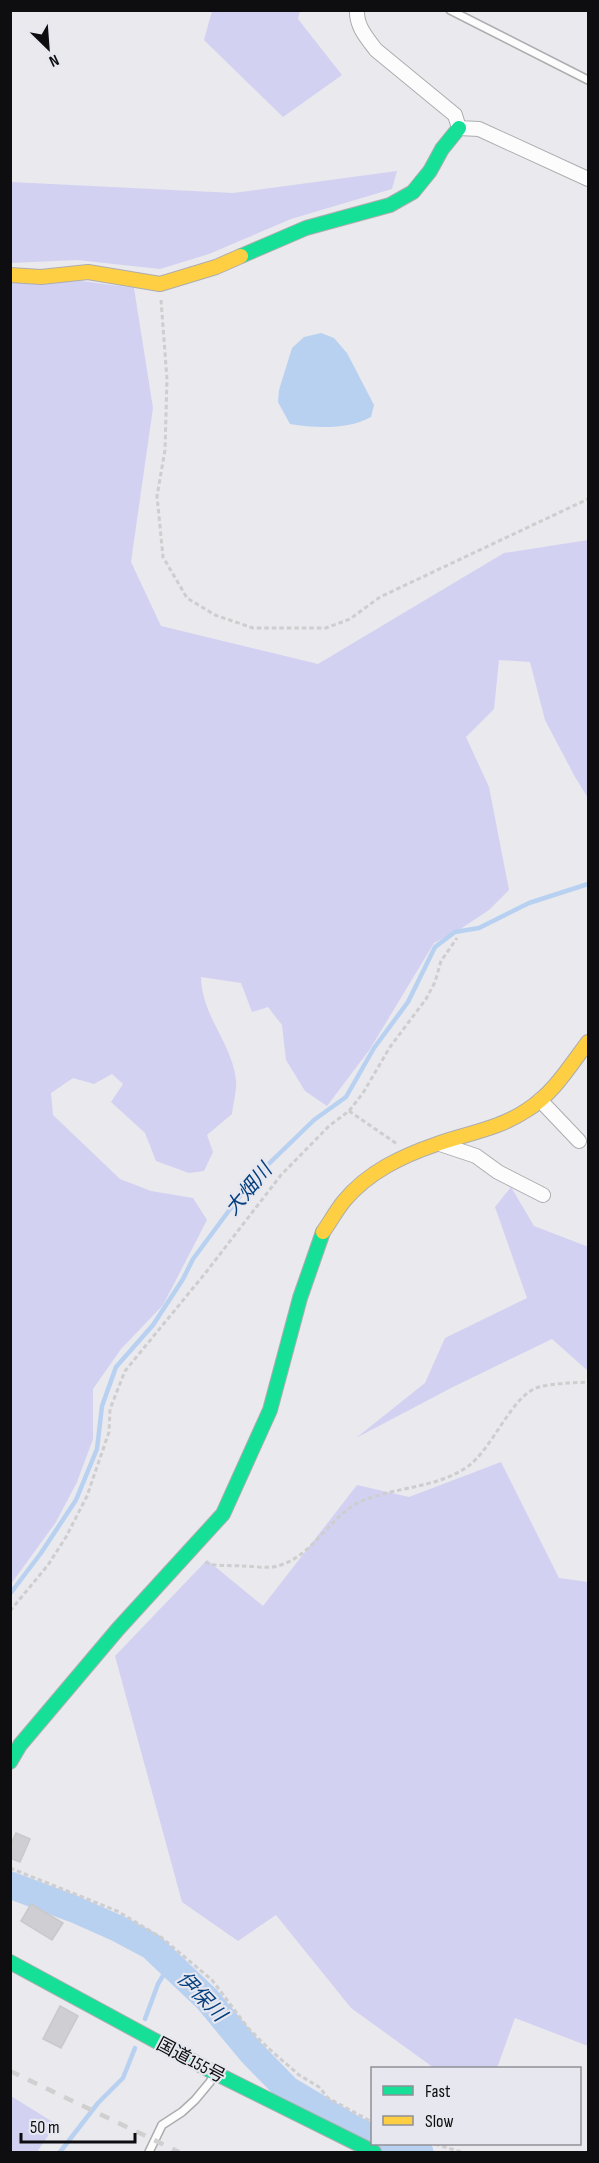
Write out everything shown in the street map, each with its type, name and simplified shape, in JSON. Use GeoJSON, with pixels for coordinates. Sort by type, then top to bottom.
{"type":"FeatureCollection","features":[{"type":"Feature","properties":{"kind":"main road"},"geometry":{"type":"LineString","coordinates":[[10,275],[41,277],[88,272],[160,284],[216,267],[306,228],[390,205],[413,192],[459,128]]}},
{"type":"Feature","properties":{"kind":"main road"},"geometry":{"type":"LineString","coordinates":[[10,1762],[20,1745],[118,1629],[191,1552],[223,1514],[270,1410],[300,1298],[322,1233],[344,1201],[364,1180],[381,1168],[438,1143],[496,1127],[528,1110],[558,1083],[588,1042]]}},
{"type":"Feature","properties":{"kind":"main road","name":"国道155号"},"geometry":{"type":"LineString","coordinates":[[10,1962],[213,2072],[374,2152]]}},
{"type":"Feature","properties":{"kind":"street"},"geometry":{"type":"LineString","coordinates":[[357,10],[360,26],[372,45],[455,115],[459,128],[479,129],[588,179]]}},
{"type":"Feature","properties":{"kind":"street"},"geometry":{"type":"LineString","coordinates":[[540,1100],[579,1141]]}},
{"type":"Feature","properties":{"kind":"street"},"geometry":{"type":"LineString","coordinates":[[438,1143],[476,1156],[498,1172],[543,1195]]}},
{"type":"Feature","properties":{"kind":"lane"},"geometry":{"type":"LineString","coordinates":[[450,10],[588,80]]}},
{"type":"Feature","properties":{"kind":"lane"},"geometry":{"type":"LineString","coordinates":[[149,2152],[162,2125],[195,2100],[210,2082],[213,2072]]}},
{"type":"Feature","properties":{"kind":"path"},"geometry":{"type":"LineString","coordinates":[[160,284],[167,379],[165,450],[157,496],[164,557],[187,598],[214,615],[253,628],[326,628],[350,620],[380,597],[588,499]]}},
{"type":"Feature","properties":{"kind":"path"},"geometry":{"type":"LineString","coordinates":[[10,1611],[48,1564],[66,1537],[87,1496],[108,1432],[110,1409],[125,1371],[207,1271],[281,1174],[329,1126],[349,1111],[363,1093],[390,1047],[426,999],[435,982],[441,961],[457,938]]}},
{"type":"Feature","properties":{"kind":"path"},"geometry":{"type":"LineString","coordinates":[[349,1111],[390,1138],[404,1157]]}},
{"type":"Feature","properties":{"kind":"path"},"geometry":{"type":"LineString","coordinates":[[191,1552],[214,1565],[271,1567],[284,1563],[299,1556],[314,1544],[336,1520],[354,1505],[367,1499],[434,1481],[469,1466],[498,1433],[522,1396],[537,1387],[588,1382]]}},
{"type":"Feature","properties":{"kind":"path"},"geometry":{"type":"LineString","coordinates":[[10,1868],[117,1911],[162,1938],[212,1980],[248,2028],[267,2048],[299,2075],[319,2087],[328,2098],[371,2121]]}},
{"type":"Feature","properties":{"kind":"path"},"geometry":{"type":"LineString","coordinates":[[438,2145],[461,2152]]}},
{"type":"Feature","properties":{"kind":"shaded area"},"geometry":{"type":"Polygon","coordinates":[[[212,11],[300,11],[298,19],[342,75],[283,117],[204,40],[212,11]]]}},
{"type":"Feature","properties":{"kind":"shaded area"},"geometry":{"type":"Polygon","coordinates":[[[397,171],[392,189],[291,219],[209,254],[160,269],[77,260],[11,263],[11,182],[233,193],[397,171]]]}},
{"type":"Feature","properties":{"kind":"shaded area"},"geometry":{"type":"Polygon","coordinates":[[[82,281],[134,288],[153,408],[131,562],[161,626],[318,664],[504,553],[588,540],[588,798],[545,720],[530,662],[499,660],[494,709],[466,737],[489,787],[509,890],[489,910],[434,943],[370,1049],[327,1106],[305,1091],[286,1060],[282,1025],[268,1007],[252,1012],[241,983],[201,977],[206,1005],[229,1054],[236,1080],[232,1114],[207,1135],[213,1152],[204,1171],[189,1173],[156,1161],[145,1133],[111,1102],[123,1084],[112,1074],[94,1084],[73,1078],[51,1093],[53,1115],[120,1179],[151,1191],[193,1198],[207,1220],[163,1305],[121,1349],[93,1389],[93,1439],[77,1482],[56,1522],[11,1584],[11,283],[82,281]]]}},
{"type":"Feature","properties":{"kind":"shaded area"},"geometry":{"type":"Polygon","coordinates":[[[321,333],[334,338],[347,353],[374,405],[371,417],[342,426],[321,427],[290,424],[278,402],[279,390],[292,348],[304,337],[321,333]]]}},
{"type":"Feature","properties":{"kind":"shaded area"},"geometry":{"type":"Polygon","coordinates":[[[511,1187],[534,1226],[588,1245],[588,1371],[552,1339],[356,1438],[425,1383],[445,1338],[527,1298],[495,1207],[511,1187]]]}},
{"type":"Feature","properties":{"kind":"shaded area"},"geometry":{"type":"Polygon","coordinates":[[[501,1462],[559,1578],[588,1582],[588,2046],[515,2018],[497,2067],[433,2067],[351,2008],[276,1915],[238,1941],[182,1902],[115,1656],[207,1560],[263,1606],[357,1485],[409,1497],[501,1462]]]}},
{"type":"Feature","properties":{"kind":"shaded area"},"geometry":{"type":"Polygon","coordinates":[[[11,2096],[56,2124],[37,2152],[11,2152],[11,2096]]]}},
{"type":"Feature","properties":{"kind":"building"},"geometry":{"type":"Polygon","coordinates":[[[16,1833],[30,1839],[20,1862],[10,1858],[10,1846],[16,1833]]]}},
{"type":"Feature","properties":{"kind":"building"},"geometry":{"type":"Polygon","coordinates":[[[31,1904],[63,1923],[52,1940],[21,1921],[31,1904]]]}},
{"type":"Feature","properties":{"kind":"building"},"geometry":{"type":"Polygon","coordinates":[[[60,2006],[78,2016],[61,2048],[43,2039],[60,2006]]]}},
{"type":"Feature","properties":{"kind":"waterway","name":"大畑川"},"geometry":{"type":"LineString","coordinates":[[10,1594],[41,1553],[76,1500],[97,1449],[102,1406],[116,1367],[153,1325],[183,1279],[193,1259],[251,1181],[314,1120],[346,1097],[374,1048],[408,1002],[435,947],[455,932],[479,928],[529,903],[588,884]]}},
{"type":"Feature","properties":{"kind":"waterway","name":"伊保川"},"geometry":{"type":"LineString","coordinates":[[10,1885],[74,1909],[151,1946],[207,1999],[251,2052],[287,2089],[354,2129],[371,2137]]}},
{"type":"Feature","properties":{"kind":"waterway"},"geometry":{"type":"LineString","coordinates":[[145,2019],[158,1984],[170,1964]]}},
{"type":"Feature","properties":{"kind":"waterway"},"geometry":{"type":"LineString","coordinates":[[60,2152],[98,2103],[123,2078],[135,2048]]}},
{"type":"Feature","properties":{"kind":"waterway","name":"伊保川"},"geometry":{"type":"LineString","coordinates":[[392,2145],[420,2152]]}},
{"type":"Feature","properties":{"kind":"railway"},"geometry":{"type":"LineString","coordinates":[[10,2071],[179,2152]]}},
{"type":"Feature","properties":{"kind":"traffic: fast"},"geometry":{"type":"LineString","coordinates":[[241,256],[306,228],[390,205],[413,192],[459,128]]}},
{"type":"Feature","properties":{"kind":"traffic: fast"},"geometry":{"type":"LineString","coordinates":[[10,1762],[20,1745],[118,1629],[223,1514],[270,1410],[300,1298],[323,1232]]}},
{"type":"Feature","properties":{"kind":"traffic: fast"},"geometry":{"type":"LineString","coordinates":[[10,1962],[213,2072],[374,2152]]}},
{"type":"Feature","properties":{"kind":"traffic: slow"},"geometry":{"type":"LineString","coordinates":[[10,275],[41,277],[88,272],[160,284],[216,267],[241,256]]}},
{"type":"Feature","properties":{"kind":"traffic: slow"},"geometry":{"type":"LineString","coordinates":[[323,1232],[353,1191],[386,1166],[424,1149],[505,1122],[536,1103],[560,1079],[588,1042]]}}]}
